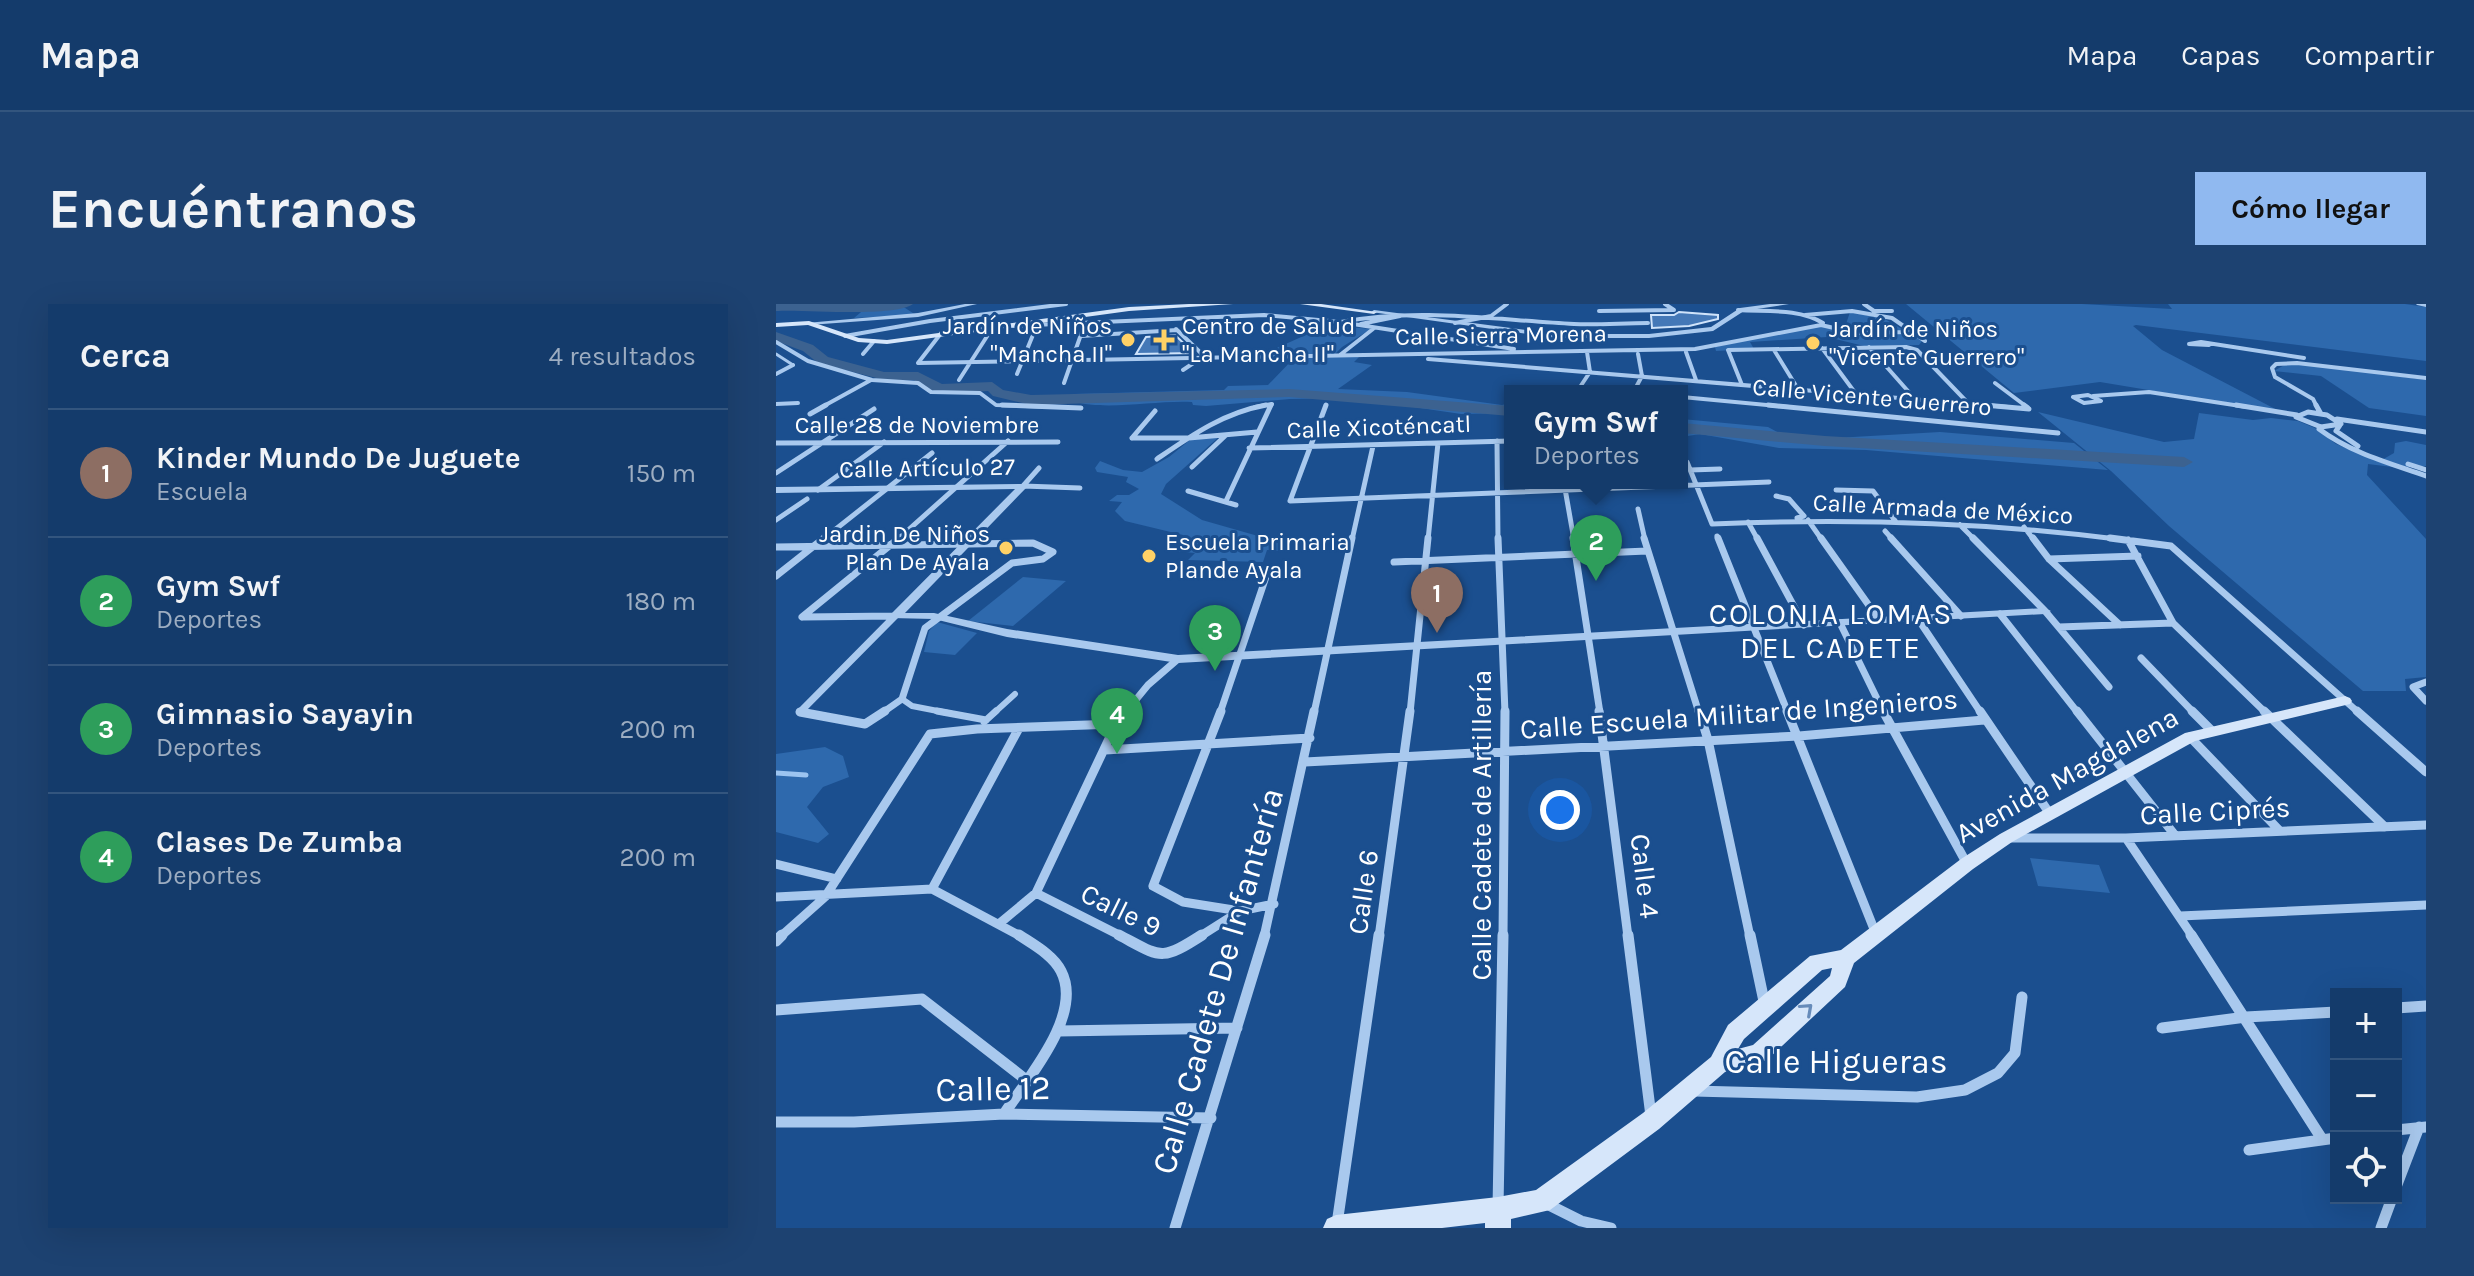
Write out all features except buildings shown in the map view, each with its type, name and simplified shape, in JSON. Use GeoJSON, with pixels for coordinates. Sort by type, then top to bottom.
{"type":"FeatureCollection","features":[{"type":"Feature","properties":{"kind":"main road"},"geometry":{"type":"LineString","coordinates":[[776,324],[813,322],[845,336],[874,341],[1129,309],[1230,304]]}},
{"type":"Feature","properties":{"kind":"main road"},"geometry":{"type":"LineString","coordinates":[[1303,304],[1368,310]]}},
{"type":"Feature","properties":{"kind":"main road"},"geometry":{"type":"LineString","coordinates":[[1336,304],[1368,310]]}},
{"type":"Feature","properties":{"kind":"main road"},"geometry":{"type":"LineString","coordinates":[[941,333],[1128,307],[1180,308]]}},
{"type":"Feature","properties":{"kind":"main road","name":"Avenida Magdalena"},"geometry":{"type":"LineString","coordinates":[[1336,1228],[1498,1219],[1541,1201],[1651,1121],[1719,1064],[1736,1032],[1817,962],[1846,958],[1967,864],[2006,838],[2190,737],[2269,716],[2345,701]]}},
{"type":"Feature","properties":{"kind":"main road","name":"Avenida Magdalena"},"geometry":{"type":"LineString","coordinates":[[1719,1064],[1759,1053],[1838,981],[1846,958]]}},
{"type":"Feature","properties":{"kind":"street"},"geometry":{"type":"LineString","coordinates":[[813,322],[914,316],[974,304]]}},
{"type":"Feature","properties":{"kind":"street"},"geometry":{"type":"LineString","coordinates":[[845,336],[930,321],[1066,304]]}},
{"type":"Feature","properties":{"kind":"street"},"geometry":{"type":"LineString","coordinates":[[1455,323],[1495,313],[1507,304]]}},
{"type":"Feature","properties":{"kind":"street"},"geometry":{"type":"LineString","coordinates":[[1599,311],[1674,310],[1665,304]]}},
{"type":"Feature","properties":{"kind":"street"},"geometry":{"type":"LineString","coordinates":[[1368,310],[1557,336],[1649,336],[1719,327],[1738,310],[1786,304]]}},
{"type":"Feature","properties":{"kind":"street"},"geometry":{"type":"LineString","coordinates":[[1864,304],[1874,311],[1892,311]]}},
{"type":"Feature","properties":{"kind":"street"},"geometry":{"type":"LineString","coordinates":[[2419,304],[2426,305]]}},
{"type":"Feature","properties":{"kind":"street"},"geometry":{"type":"LineString","coordinates":[[1340,322],[1368,310],[1389,306]]}},
{"type":"Feature","properties":{"kind":"street"},"geometry":{"type":"LineString","coordinates":[[1168,317],[1180,308]]}},
{"type":"Feature","properties":{"kind":"street"},"geometry":{"type":"LineString","coordinates":[[1463,309],[1574,324],[1648,323]]}},
{"type":"Feature","properties":{"kind":"street"},"geometry":{"type":"LineString","coordinates":[[1738,310],[1805,315],[1852,311],[1892,318],[1925,341]]}},
{"type":"Feature","properties":{"kind":"street"},"geometry":{"type":"LineString","coordinates":[[959,380],[993,327],[1168,317],[1264,315],[1340,322],[1541,353]]}},
{"type":"Feature","properties":{"kind":"street"},"geometry":{"type":"LineString","coordinates":[[1805,315],[1820,319],[1821,325],[1856,333],[1910,332]]}},
{"type":"Feature","properties":{"kind":"street"},"geometry":{"type":"LineString","coordinates":[[1357,325],[1400,316]]}},
{"type":"Feature","properties":{"kind":"street"},"geometry":{"type":"LineString","coordinates":[[1168,317],[1204,356],[1183,370]]}},
{"type":"Feature","properties":{"kind":"street"},"geometry":{"type":"LineString","coordinates":[[1064,383],[1085,323]]}},
{"type":"Feature","properties":{"kind":"street"},"geometry":{"type":"LineString","coordinates":[[1017,374],[1037,325]]}},
{"type":"Feature","properties":{"kind":"street","name":"Calle Sierra Morena"},"geometry":{"type":"LineString","coordinates":[[941,333],[918,363],[1702,349],[1821,325]]}},
{"type":"Feature","properties":{"kind":"street"},"geometry":{"type":"LineString","coordinates":[[1339,355],[1374,329]]}},
{"type":"Feature","properties":{"kind":"street"},"geometry":{"type":"LineString","coordinates":[[1081,336],[1177,330]]}},
{"type":"Feature","properties":{"kind":"street"},"geometry":{"type":"LineString","coordinates":[[863,354],[874,341]]}},
{"type":"Feature","properties":{"kind":"street"},"geometry":{"type":"LineString","coordinates":[[776,342],[808,361],[872,380],[918,383],[931,392],[980,393],[996,405],[1081,408]]}},
{"type":"Feature","properties":{"kind":"street"},"geometry":{"type":"LineString","coordinates":[[2209,345],[2353,366],[2339,367]]}},
{"type":"Feature","properties":{"kind":"street"},"geometry":{"type":"LineString","coordinates":[[1869,347],[1915,399]]}},
{"type":"Feature","properties":{"kind":"street"},"geometry":{"type":"LineString","coordinates":[[1742,385],[1728,350],[1906,347],[1917,350],[1968,404]]}},
{"type":"Feature","properties":{"kind":"street"},"geometry":{"type":"LineString","coordinates":[[1822,348],[1856,394]]}},
{"type":"Feature","properties":{"kind":"street"},"geometry":{"type":"LineString","coordinates":[[1774,350],[1798,389]]}},
{"type":"Feature","properties":{"kind":"street"},"geometry":{"type":"LineString","coordinates":[[1581,385],[1590,372],[1587,352]]}},
{"type":"Feature","properties":{"kind":"street"},"geometry":{"type":"LineString","coordinates":[[1686,352],[1696,380]]}},
{"type":"Feature","properties":{"kind":"street"},"geometry":{"type":"LineString","coordinates":[[776,354],[793,365],[776,374]]}},
{"type":"Feature","properties":{"kind":"street"},"geometry":{"type":"LineString","coordinates":[[1426,358],[1432,354]]}},
{"type":"Feature","properties":{"kind":"street"},"geometry":{"type":"LineString","coordinates":[[1637,385],[1642,376],[1638,354]]}},
{"type":"Feature","properties":{"kind":"street"},"geometry":{"type":"LineString","coordinates":[[1388,355],[2029,409],[1995,383]]}},
{"type":"Feature","properties":{"kind":"street"},"geometry":{"type":"LineString","coordinates":[[1239,362],[1246,356]]}},
{"type":"Feature","properties":{"kind":"street"},"geometry":{"type":"LineString","coordinates":[[2426,378],[2284,362],[2272,368],[2275,377],[2313,399],[2321,414],[2339,423],[2426,434]]}},
{"type":"Feature","properties":{"kind":"street"},"geometry":{"type":"LineString","coordinates":[[810,414],[872,380]]}},
{"type":"Feature","properties":{"kind":"street"},"geometry":{"type":"LineString","coordinates":[[2321,414],[2298,418],[2251,414],[2159,396],[2088,403],[2073,397],[2131,391],[2159,392],[2298,418],[2321,427],[2339,423]]}},
{"type":"Feature","properties":{"kind":"street"},"geometry":{"type":"LineString","coordinates":[[2093,396],[2100,400]]}},
{"type":"Feature","properties":{"kind":"street","name":"Calle Vicente Guerrero"},"geometry":{"type":"LineString","coordinates":[[1688,398],[2058,433]]}},
{"type":"Feature","properties":{"kind":"street"},"geometry":{"type":"LineString","coordinates":[[776,404],[798,403]]}},
{"type":"Feature","properties":{"kind":"street"},"geometry":{"type":"LineString","coordinates":[[1157,459],[1206,423],[1240,409],[1272,404],[1226,501]]}},
{"type":"Feature","properties":{"kind":"street"},"geometry":{"type":"LineString","coordinates":[[1326,405],[1290,501],[1535,489]]}},
{"type":"Feature","properties":{"kind":"street"},"geometry":{"type":"LineString","coordinates":[[776,473],[874,409]]}},
{"type":"Feature","properties":{"kind":"street"},"geometry":{"type":"LineString","coordinates":[[1155,411],[1132,438],[1189,438],[1257,432]]}},
{"type":"Feature","properties":{"kind":"street"},"geometry":{"type":"LineString","coordinates":[[2339,423],[2336,431],[2356,445],[2426,473]]}},
{"type":"Feature","properties":{"kind":"street"},"geometry":{"type":"LineString","coordinates":[[2321,427],[2319,429],[2324,433],[2344,445],[2426,473]]}},
{"type":"Feature","properties":{"kind":"street"},"geometry":{"type":"LineString","coordinates":[[1192,467],[1227,434]]}},
{"type":"Feature","properties":{"kind":"street"},"geometry":{"type":"LineString","coordinates":[[818,490],[884,441]]}},
{"type":"Feature","properties":{"kind":"street"},"geometry":{"type":"LineString","coordinates":[[1008,441],[890,546],[802,617],[938,617],[1007,633],[1178,659],[2045,611]]}},
{"type":"Feature","properties":{"kind":"street","name":"Calle Cadete de Artillería"},"geometry":{"type":"LineString","coordinates":[[1497,441],[1498,558],[1507,752],[1498,1219]]}},
{"type":"Feature","properties":{"kind":"street","name":"Calle Xicoténcatl"},"geometry":{"type":"LineString","coordinates":[[1249,448],[1504,441]]}},
{"type":"Feature","properties":{"kind":"street","name":"Calle 28 de Noviembre"},"geometry":{"type":"LineString","coordinates":[[776,443],[1058,442]]}},
{"type":"Feature","properties":{"kind":"street","name":"Calle 6"},"geometry":{"type":"LineString","coordinates":[[1336,1228],[1405,759],[1438,443]]}},
{"type":"Feature","properties":{"kind":"street","name":"Calle Cadete De Infantería"},"geometry":{"type":"LineString","coordinates":[[1175,1228],[1274,904],[1325,653],[1343,589],[1359,499],[1373,446]]}},
{"type":"Feature","properties":{"kind":"street"},"geometry":{"type":"LineString","coordinates":[[776,576],[932,453]]}},
{"type":"Feature","properties":{"kind":"street"},"geometry":{"type":"LineString","coordinates":[[1688,465],[1694,485]]}},
{"type":"Feature","properties":{"kind":"street"},"geometry":{"type":"LineString","coordinates":[[776,547],[964,543],[1033,543],[1053,552],[1043,559],[1012,563],[938,617],[921,633],[902,699],[865,724],[800,712],[964,543],[1023,486],[1039,468]]}},
{"type":"Feature","properties":{"kind":"street"},"geometry":{"type":"LineString","coordinates":[[1690,470],[1720,469]]}},
{"type":"Feature","properties":{"kind":"street"},"geometry":{"type":"LineString","coordinates":[[1688,485],[1769,482]]}},
{"type":"Feature","properties":{"kind":"street","name":"Calle Armada de México"},"geometry":{"type":"LineString","coordinates":[[1694,485],[1712,524],[1795,520],[1959,523],[2024,527],[2171,546],[2345,701]]}},
{"type":"Feature","properties":{"kind":"street","name":"Calle Artículo 27"},"geometry":{"type":"LineString","coordinates":[[776,490],[1080,488]]}},
{"type":"Feature","properties":{"kind":"street"},"geometry":{"type":"LineString","coordinates":[[789,490],[816,492],[846,489]]}},
{"type":"Feature","properties":{"kind":"street","name":"Calle 4"},"geometry":{"type":"LineString","coordinates":[[1566,489],[1605,746],[1651,1121]]}},
{"type":"Feature","properties":{"kind":"street"},"geometry":{"type":"LineString","coordinates":[[1836,490],[1873,491],[1896,522]]}},
{"type":"Feature","properties":{"kind":"street"},"geometry":{"type":"LineString","coordinates":[[1188,491],[1236,505]]}},
{"type":"Feature","properties":{"kind":"street"},"geometry":{"type":"LineString","coordinates":[[1776,496],[1789,499],[1804,516],[1795,520]]}},
{"type":"Feature","properties":{"kind":"street"},"geometry":{"type":"LineString","coordinates":[[776,520],[807,499]]}},
{"type":"Feature","properties":{"kind":"street"},"geometry":{"type":"LineString","coordinates":[[1638,509],[1647,551],[1708,740],[1765,1007]]}},
{"type":"Feature","properties":{"kind":"street"},"geometry":{"type":"LineString","coordinates":[[1808,520],[1880,621]]}},
{"type":"Feature","properties":{"kind":"street"},"geometry":{"type":"LineString","coordinates":[[1748,522],[1804,625]]}},
{"type":"Feature","properties":{"kind":"street"},"geometry":{"type":"LineString","coordinates":[[1959,523],[2045,611],[2109,687]]}},
{"type":"Feature","properties":{"kind":"street"},"geometry":{"type":"LineString","coordinates":[[2024,527],[2049,559],[2120,625]]}},
{"type":"Feature","properties":{"kind":"street"},"geometry":{"type":"LineString","coordinates":[[1885,531],[1961,616]]}},
{"type":"Feature","properties":{"kind":"street"},"geometry":{"type":"LineString","coordinates":[[1717,536],[1876,935]]}},
{"type":"Feature","properties":{"kind":"street"},"geometry":{"type":"LineString","coordinates":[[2128,540],[2173,623],[2385,827]]}},
{"type":"Feature","properties":{"kind":"street"},"geometry":{"type":"LineString","coordinates":[[1394,562],[1647,551]]}},
{"type":"Feature","properties":{"kind":"street"},"geometry":{"type":"LineString","coordinates":[[2049,559],[2138,556]]}},
{"type":"Feature","properties":{"kind":"street"},"geometry":{"type":"LineString","coordinates":[[1240,911],[1167,898],[1153,886],[1210,744],[1267,574]]}},
{"type":"Feature","properties":{"kind":"street"},"geometry":{"type":"LineString","coordinates":[[2000,614],[2124,775],[2174,834]]}},
{"type":"Feature","properties":{"kind":"street"},"geometry":{"type":"LineString","coordinates":[[1918,619],[2050,814]]}},
{"type":"Feature","properties":{"kind":"street"},"geometry":{"type":"LineString","coordinates":[[1840,623],[1890,726],[1967,864]]}},
{"type":"Feature","properties":{"kind":"street"},"geometry":{"type":"LineString","coordinates":[[2059,627],[2173,623]]}},
{"type":"Feature","properties":{"kind":"street"},"geometry":{"type":"LineString","coordinates":[[2141,658],[2211,730]]}},
{"type":"Feature","properties":{"kind":"street"},"geometry":{"type":"LineString","coordinates":[[1000,923],[1036,893],[1116,724],[1148,685],[1178,659]]}},
{"type":"Feature","properties":{"kind":"street"},"geometry":{"type":"LineString","coordinates":[[2426,682],[2413,687],[2418,696],[2426,701]]}},
{"type":"Feature","properties":{"kind":"street"},"geometry":{"type":"LineString","coordinates":[[977,729],[1015,694]]}},
{"type":"Feature","properties":{"kind":"street"},"geometry":{"type":"LineString","coordinates":[[902,699],[912,706],[986,720]]}},
{"type":"Feature","properties":{"kind":"street"},"geometry":{"type":"LineString","coordinates":[[2345,701],[2426,772]]}},
{"type":"Feature","properties":{"kind":"street","name":"Calle Escuela Militar de Ingenieros"},"geometry":{"type":"LineString","coordinates":[[1305,762],[1799,736],[1984,720]]}},
{"type":"Feature","properties":{"kind":"street"},"geometry":{"type":"LineString","coordinates":[[776,941],[825,897],[930,734],[977,729],[1116,724]]}},
{"type":"Feature","properties":{"kind":"street"},"geometry":{"type":"LineString","coordinates":[[932,889],[1019,728]]}},
{"type":"Feature","properties":{"kind":"street"},"geometry":{"type":"LineString","coordinates":[[2190,737],[2278,829]]}},
{"type":"Feature","properties":{"kind":"street"},"geometry":{"type":"LineString","coordinates":[[1105,750],[1310,738]]}},
{"type":"Feature","properties":{"kind":"street","name":"Calle Ciprés"},"geometry":{"type":"LineString","coordinates":[[2006,838],[2126,838],[2278,829],[2426,825]]}},
{"type":"Feature","properties":{"kind":"street"},"geometry":{"type":"LineString","coordinates":[[2126,838],[2246,1017],[2322,1139]]}},
{"type":"Feature","properties":{"kind":"street"},"geometry":{"type":"LineString","coordinates":[[776,864],[837,879]]}},
{"type":"Feature","properties":{"kind":"street"},"geometry":{"type":"LineString","coordinates":[[776,897],[825,897],[932,889],[1000,923],[1044,951],[1062,972],[1066,1001],[1059,1031],[1004,1114]]}},
{"type":"Feature","properties":{"kind":"street","name":"Calle 9"},"geometry":{"type":"LineString","coordinates":[[1036,893],[1158,955],[1174,953],[1240,911],[1274,904]]}},
{"type":"Feature","properties":{"kind":"street"},"geometry":{"type":"LineString","coordinates":[[2180,916],[2426,905]]}},
{"type":"Feature","properties":{"kind":"street","name":"Calle Higueras"},"geometry":{"type":"LineString","coordinates":[[1685,1092],[1734,1090],[1917,1097],[1965,1090],[1998,1073],[2015,1053],[2022,997]]}},
{"type":"Feature","properties":{"kind":"street"},"geometry":{"type":"LineString","coordinates":[[776,1010],[922,999],[1025,1079]]}},
{"type":"Feature","properties":{"kind":"street"},"geometry":{"type":"LineString","coordinates":[[2402,1008],[2426,1006]]}},
{"type":"Feature","properties":{"kind":"street"},"geometry":{"type":"LineString","coordinates":[[2162,1028],[2246,1017],[2330,1012]]}},
{"type":"Feature","properties":{"kind":"street"},"geometry":{"type":"LineString","coordinates":[[1059,1031],[1237,1028]]}},
{"type":"Feature","properties":{"kind":"street","name":"Calle 12"},"geometry":{"type":"LineString","coordinates":[[776,1122],[854,1122],[1004,1114],[1211,1118]]}},
{"type":"Feature","properties":{"kind":"street"},"geometry":{"type":"LineString","coordinates":[[2402,1129],[2422,1127]]}},
{"type":"Feature","properties":{"kind":"street"},"geometry":{"type":"LineString","coordinates":[[2402,1173],[2422,1127]]}},
{"type":"Feature","properties":{"kind":"street"},"geometry":{"type":"LineString","coordinates":[[2249,1150],[2330,1138]]}},
{"type":"Feature","properties":{"kind":"street"},"geometry":{"type":"LineString","coordinates":[[1541,1201],[1581,1221],[1611,1228]]}},
{"type":"Feature","properties":{"kind":"street"},"geometry":{"type":"LineString","coordinates":[[2381,1228],[2390,1204]]}},
{"type":"Feature","properties":{"kind":"shaded area"},"geometry":{"type":"Polygon","coordinates":[[[776,304],[907,304],[902,306],[916,315],[854,318],[867,307],[778,310],[776,304]]]}},
{"type":"Feature","properties":{"kind":"shaded area"},"geometry":{"type":"Polygon","coordinates":[[[1906,304],[2082,304],[2172,309],[2168,304],[2405,304],[2426,307],[2426,361],[2136,325],[2133,326],[2162,350],[2281,412],[2100,382],[2014,393],[1906,304]]]}},
{"type":"Feature","properties":{"kind":"shaded area"},"geometry":{"type":"Polygon","coordinates":[[[1850,312],[1885,319],[1922,341],[1919,345],[1864,346],[1827,337],[1750,342],[1754,349],[1716,351],[1715,347],[1803,328],[1822,326],[1856,333],[1844,330],[1850,312]]]}},
{"type":"Feature","properties":{"kind":"shaded area"},"geometry":{"type":"Polygon","coordinates":[[[1328,325],[1371,329],[1334,355],[1261,355],[1328,325]]]}},
{"type":"Feature","properties":{"kind":"shaded area"},"geometry":{"type":"Polygon","coordinates":[[[1295,357],[1359,357],[1354,362],[1372,365],[1338,389],[1407,392],[1504,404],[1504,413],[1461,414],[1352,398],[1206,406],[1193,405],[1192,402],[1097,405],[1068,400],[1073,394],[1224,390],[1228,386],[1268,385],[1295,357]]]}},
{"type":"Feature","properties":{"kind":"shaded area"},"geometry":{"type":"Polygon","coordinates":[[[2286,364],[2426,380],[2426,416],[2369,408],[2321,376],[2274,371],[2286,364]]]}},
{"type":"Feature","properties":{"kind":"shaded area"},"geometry":{"type":"Polygon","coordinates":[[[2038,412],[2164,442],[2194,439],[2199,413],[2253,420],[2298,421],[2315,428],[2336,444],[2380,461],[2394,453],[2395,443],[2406,441],[2426,445],[2426,466],[2400,468],[2368,464],[2367,475],[2426,539],[2426,677],[2405,679],[2406,691],[2363,691],[2169,526],[2111,471],[2038,412]]]}},
{"type":"Feature","properties":{"kind":"shaded area"},"geometry":{"type":"Polygon","coordinates":[[[1688,420],[1768,427],[1779,433],[1818,439],[1940,432],[2074,443],[2108,470],[1866,450],[1779,448],[1700,434],[1688,436],[1688,420]]]}},
{"type":"Feature","properties":{"kind":"shaded area"},"geometry":{"type":"Polygon","coordinates":[[[1220,436],[1166,484],[1161,494],[1202,520],[1283,543],[1282,551],[1267,550],[1263,562],[1188,560],[1195,553],[1174,551],[1186,541],[1183,535],[1125,521],[1115,511],[1122,502],[1109,501],[1117,495],[1129,495],[1139,489],[1126,482],[1128,477],[1097,472],[1095,468],[1100,461],[1123,470],[1142,472],[1169,457],[1191,439],[1220,436]]]}},
{"type":"Feature","properties":{"kind":"shaded area"},"geometry":{"type":"Polygon","coordinates":[[[1023,577],[1066,581],[1013,626],[968,621],[1023,577]]]}},
{"type":"Feature","properties":{"kind":"shaded area"},"geometry":{"type":"Polygon","coordinates":[[[937,622],[977,633],[955,655],[924,652],[929,631],[937,622]]]}},
{"type":"Feature","properties":{"kind":"shaded area"},"geometry":{"type":"Polygon","coordinates":[[[825,747],[843,756],[849,777],[823,787],[807,807],[829,834],[818,843],[776,832],[776,754],[825,747]]]}},
{"type":"Feature","properties":{"kind":"shaded area"},"geometry":{"type":"Polygon","coordinates":[[[2030,858],[2099,865],[2110,893],[2038,886],[2030,858]]]}},
{"type":"Feature","properties":{"kind":"waterway"},"geometry":{"type":"LineString","coordinates":[[776,307],[907,304]]}},
{"type":"Feature","properties":{"kind":"waterway"},"geometry":{"type":"LineString","coordinates":[[776,336],[808,348],[823,360],[884,376],[918,376],[927,384],[941,389],[992,386],[998,393],[1031,400],[1289,393],[1504,411]]}},
{"type":"Feature","properties":{"kind":"waterway"},"geometry":{"type":"LineString","coordinates":[[1688,429],[1825,441],[2184,462]]}},
{"type":"Feature","properties":{"kind":"waterway"},"geometry":{"type":"LineString","coordinates":[[776,773],[806,775]]}},
{"type":"Feature","properties":{"kind":"place","name":"Jardín de Niños \"Mancha II\""},"geometry":{"type":"Point","coordinates":[1128,340]}},
{"type":"Feature","properties":{"kind":"place","name":"Centro de Salud \"La Mancha II\""},"geometry":{"type":"Point","coordinates":[1164,340]}},
{"type":"Feature","properties":{"kind":"place","name":"Jardín de Niños \"Vicente Guerrero\""},"geometry":{"type":"Point","coordinates":[1813,343]}},
{"type":"Feature","properties":{"kind":"place","name":"Jardin De Niños Plan De Ayala"},"geometry":{"type":"Point","coordinates":[1006,548]}},
{"type":"Feature","properties":{"kind":"place","name":"Escuela Primaria Plande Ayala"},"geometry":{"type":"Point","coordinates":[1149,556]}},
{"type":"Feature","properties":{"kind":"place","name":"Gym Swf"},"geometry":{"type":"Point","coordinates":[1596,581]}},
{"type":"Feature","properties":{"kind":"place","name":"Kinder Mundo De Juguete"},"geometry":{"type":"Point","coordinates":[1437,633]}},
{"type":"Feature","properties":{"kind":"place","name":"Gimnasio Sayayin"},"geometry":{"type":"Point","coordinates":[1215,671]}},
{"type":"Feature","properties":{"kind":"place","name":"Clases De Zumba"},"geometry":{"type":"Point","coordinates":[1117,754]}},
{"type":"Feature","properties":{"kind":"district","name":"COLONIA LOMAS DEL CADETE"},"geometry":{"type":"Point","coordinates":[1831,631]}}]}
